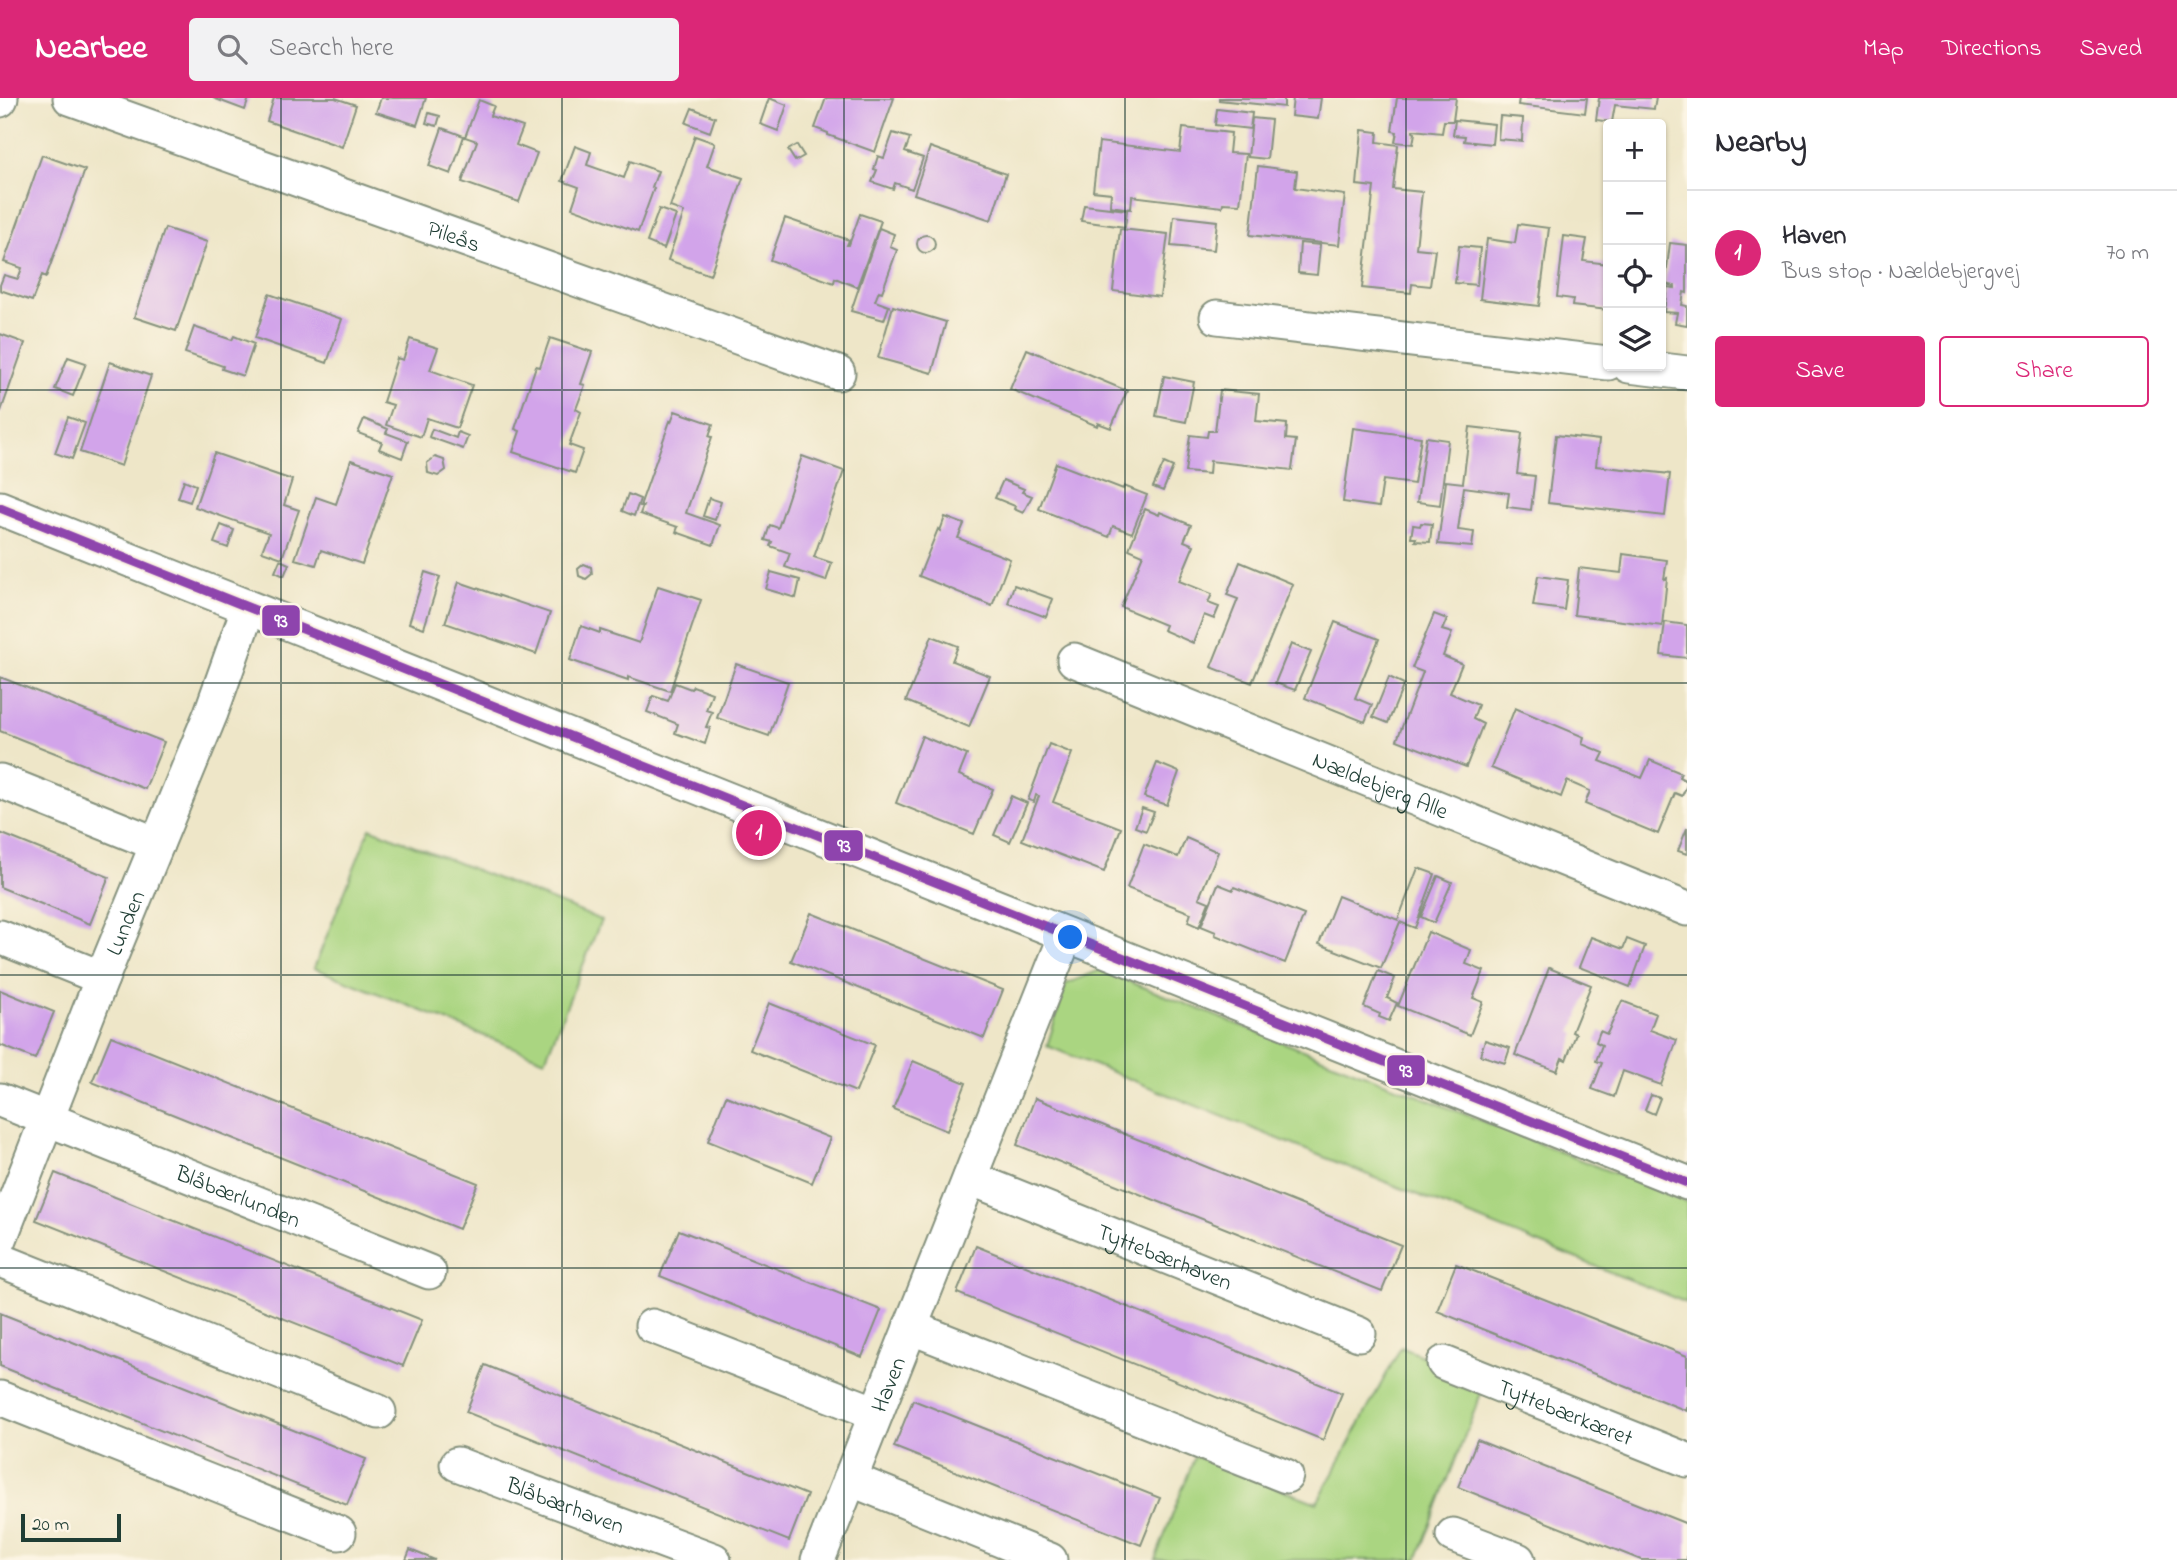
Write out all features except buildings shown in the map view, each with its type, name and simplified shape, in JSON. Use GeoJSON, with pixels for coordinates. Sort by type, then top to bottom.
{"type":"FeatureCollection","features":[{"type":"Feature","properties":{"kind":"street","name":"Pileås"},"geometry":{"type":"LineString","coordinates":[[70,98],[838,373]]}},
{"type":"Feature","properties":{"kind":"street"},"geometry":{"type":"LineString","coordinates":[[1217,317],[1603,362]]}},
{"type":"Feature","properties":{"kind":"street"},"geometry":{"type":"LineString","coordinates":[[1666,370],[1687,373]]}},
{"type":"Feature","properties":{"kind":"street"},"geometry":{"type":"LineString","coordinates":[[0,508],[1066,935],[1684,1174]]}},
{"type":"Feature","properties":{"kind":"street","name":"Lunden"},"geometry":{"type":"LineString","coordinates":[[0,1239],[102,978],[211,713],[248,609]]}},
{"type":"Feature","properties":{"kind":"street","name":"Nældebjerg Alle"},"geometry":{"type":"LineString","coordinates":[[1074,660],[1687,909]]}},
{"type":"Feature","properties":{"kind":"street"},"geometry":{"type":"LineString","coordinates":[[0,781],[157,844]]}},
{"type":"Feature","properties":{"kind":"street","name":"Haven"},"geometry":{"type":"LineString","coordinates":[[818,1560],[1066,935]]}},
{"type":"Feature","properties":{"kind":"street"},"geometry":{"type":"LineString","coordinates":[[0,937],[102,978]]}},
{"type":"Feature","properties":{"kind":"street","name":"Blåbærlunden"},"geometry":{"type":"LineString","coordinates":[[0,1100],[429,1272]]}},
{"type":"Feature","properties":{"kind":"street","name":"Tyttebærhaven"},"geometry":{"type":"LineString","coordinates":[[970,1178],[1359,1334]]}},
{"type":"Feature","properties":{"kind":"street"},"geometry":{"type":"LineString","coordinates":[[0,1260],[379,1412]]}},
{"type":"Feature","properties":{"kind":"street"},"geometry":{"type":"LineString","coordinates":[[652,1326],[876,1413]]}},
{"type":"Feature","properties":{"kind":"street"},"geometry":{"type":"LineString","coordinates":[[910,1328],[1286,1476]]}},
{"type":"Feature","properties":{"kind":"street","name":"Tyttebærkæret"},"geometry":{"type":"LineString","coordinates":[[1444,1363],[1687,1460]]}},
{"type":"Feature","properties":{"kind":"street"},"geometry":{"type":"LineString","coordinates":[[0,1398],[339,1533]]}},
{"type":"Feature","properties":{"kind":"street","name":"Blåbærhaven"},"geometry":{"type":"LineString","coordinates":[[457,1464],[714,1560]]}},
{"type":"Feature","properties":{"kind":"street"},"geometry":{"type":"LineString","coordinates":[[850,1479],[1050,1560]]}},
{"type":"Feature","properties":{"kind":"street"},"geometry":{"type":"LineString","coordinates":[[1453,1535],[1518,1560]]}},
{"type":"Feature","properties":{"kind":"green space"},"geometry":{"type":"Polygon","coordinates":[[[370,828],[601,920],[545,1060],[314,968],[370,828]]]}},
{"type":"Feature","properties":{"kind":"green space"},"geometry":{"type":"Polygon","coordinates":[[[1100,970],[1687,1202],[1687,1303],[1047,1046],[1066,984],[1100,970]]]}},
{"type":"Feature","properties":{"kind":"green space"},"geometry":{"type":"Polygon","coordinates":[[[1401,1347],[1485,1383],[1417,1560],[1155,1560],[1195,1456],[1317,1503],[1401,1347]]]}},
{"type":"Feature","properties":{"kind":"transit line","name":"93"},"geometry":{"type":"LineString","coordinates":[[0,508],[1687,1183]]}},
{"type":"Feature","properties":{"kind":"place","name":"Haven"},"geometry":{"type":"Point","coordinates":[759,833]}}]}
